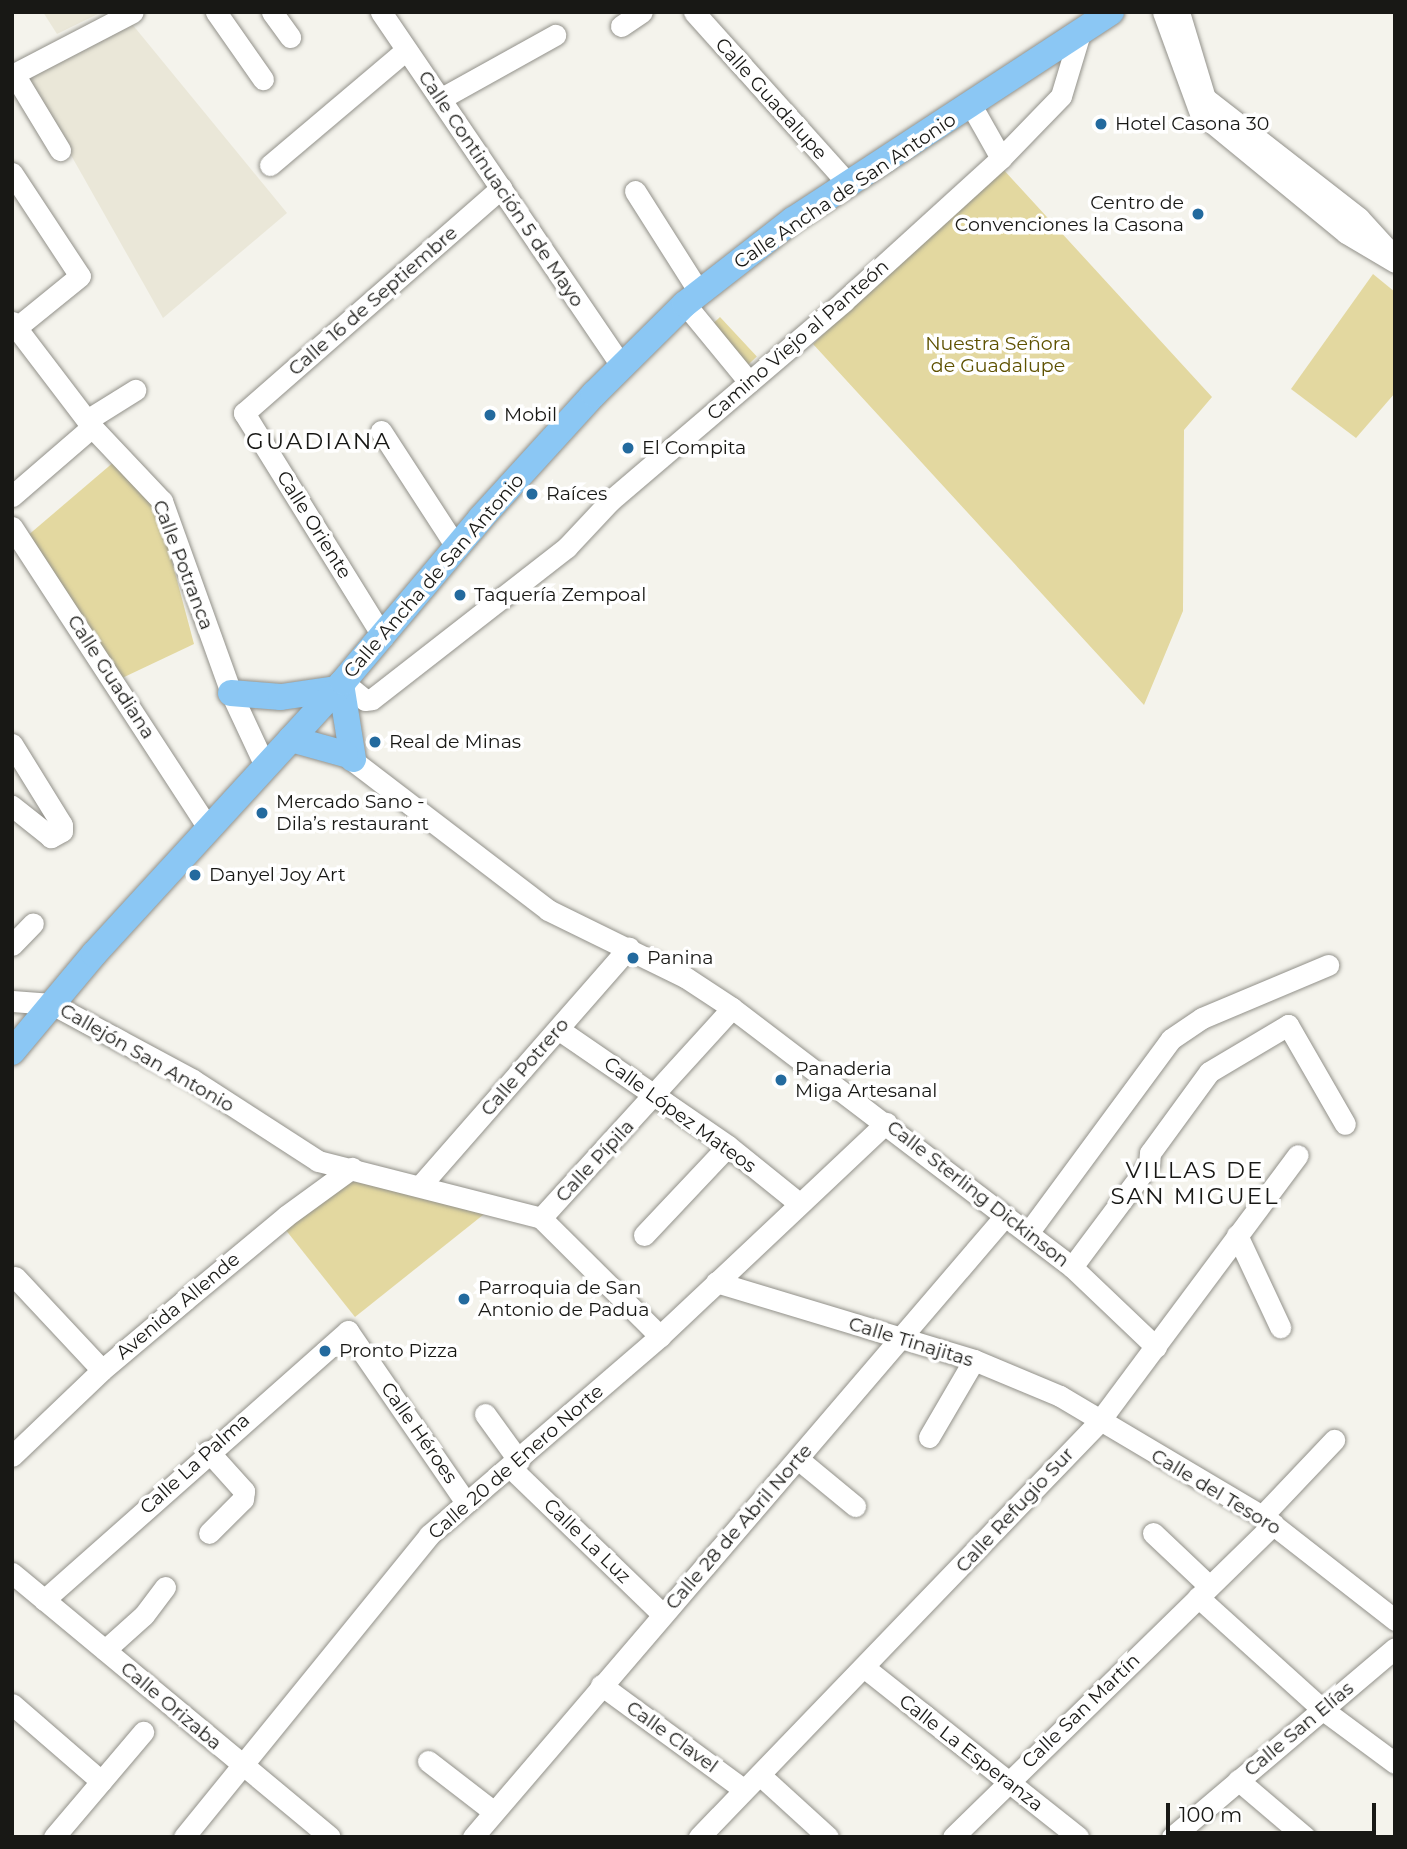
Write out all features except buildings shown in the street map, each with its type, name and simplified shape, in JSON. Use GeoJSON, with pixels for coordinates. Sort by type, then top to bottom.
{"type":"FeatureCollection","features":[{"type":"Feature","properties":{"kind":"main road","name":"Calle Ancha de San Antonio"},"geometry":{"type":"LineString","coordinates":[[12,1052],[265,766],[341,685],[457,548],[622,366],[692,298],[793,220],[849,186],[1111,12]]}},
{"type":"Feature","properties":{"kind":"main road"},"geometry":{"type":"LineString","coordinates":[[231,693],[281,697],[341,685],[349,757]]}},
{"type":"Feature","properties":{"kind":"main road"},"geometry":{"type":"LineString","coordinates":[[298,731],[349,757]]}},
{"type":"Feature","properties":{"kind":"street"},"geometry":{"type":"LineString","coordinates":[[60,150],[13,75],[134,12]]}},
{"type":"Feature","properties":{"kind":"street"},"geometry":{"type":"LineString","coordinates":[[216,12],[264,79]]}},
{"type":"Feature","properties":{"kind":"street"},"geometry":{"type":"LineString","coordinates":[[272,12],[290,37]]}},
{"type":"Feature","properties":{"kind":"street","name":"Calle Continuación 5 de Mayo"},"geometry":{"type":"LineString","coordinates":[[381,12],[622,366]]}},
{"type":"Feature","properties":{"kind":"street"},"geometry":{"type":"LineString","coordinates":[[621,26],[642,12]]}},
{"type":"Feature","properties":{"kind":"street","name":"Calle Guadalupe"},"geometry":{"type":"LineString","coordinates":[[694,12],[849,186]]}},
{"type":"Feature","properties":{"kind":"street"},"geometry":{"type":"LineString","coordinates":[[1163,12],[1200,113],[1346,233],[1395,260]]}},
{"type":"Feature","properties":{"kind":"street"},"geometry":{"type":"LineString","coordinates":[[1180,12],[1205,98],[1359,218],[1395,260]]}},
{"type":"Feature","properties":{"kind":"street","name":"Camino Viejo al Panteón"},"geometry":{"type":"LineString","coordinates":[[341,685],[365,699],[372,699],[567,547],[610,501],[1001,159],[1061,96],[1080,33]]}},
{"type":"Feature","properties":{"kind":"street"},"geometry":{"type":"LineString","coordinates":[[440,99],[555,34]]}},
{"type":"Feature","properties":{"kind":"street"},"geometry":{"type":"LineString","coordinates":[[270,165],[406,50]]}},
{"type":"Feature","properties":{"kind":"street"},"geometry":{"type":"LineString","coordinates":[[971,105],[1001,159]]}},
{"type":"Feature","properties":{"kind":"street"},"geometry":{"type":"LineString","coordinates":[[12,173],[80,276],[14,325]]}},
{"type":"Feature","properties":{"kind":"street","name":"Calle 16 de Septiembre"},"geometry":{"type":"LineString","coordinates":[[244,413],[501,188]]}},
{"type":"Feature","properties":{"kind":"street"},"geometry":{"type":"LineString","coordinates":[[635,191],[692,298],[749,382]]}},
{"type":"Feature","properties":{"kind":"street","name":"Calle Potranca"},"geometry":{"type":"LineString","coordinates":[[14,325],[90,424],[162,501],[231,693],[265,766]]}},
{"type":"Feature","properties":{"kind":"street"},"geometry":{"type":"LineString","coordinates":[[12,496],[90,424],[135,390]]}},
{"type":"Feature","properties":{"kind":"street","name":"Calle Oriente"},"geometry":{"type":"LineString","coordinates":[[244,413],[383,637]]}},
{"type":"Feature","properties":{"kind":"street"},"geometry":{"type":"LineString","coordinates":[[381,430],[457,548]]}},
{"type":"Feature","properties":{"kind":"street","name":"Calle Guadiana"},"geometry":{"type":"LineString","coordinates":[[12,527],[209,829]]}},
{"type":"Feature","properties":{"kind":"street"},"geometry":{"type":"LineString","coordinates":[[12,806],[51,837],[62,831],[62,825],[14,754]]}},
{"type":"Feature","properties":{"kind":"street","name":"Calle Sterling Dickinson"},"geometry":{"type":"LineString","coordinates":[[349,757],[548,910],[629,947],[732,1008],[1072,1267],[1156,1347]]}},
{"type":"Feature","properties":{"kind":"street"},"geometry":{"type":"LineString","coordinates":[[12,945],[33,923]]}},
{"type":"Feature","properties":{"kind":"street","name":"Calle Potrero"},"geometry":{"type":"LineString","coordinates":[[420,1186],[629,947]]}},
{"type":"Feature","properties":{"kind":"street"},"geometry":{"type":"LineString","coordinates":[[1028,1233],[1171,1039],[1202,1018],[1328,965]]}},
{"type":"Feature","properties":{"kind":"street"},"geometry":{"type":"LineString","coordinates":[[12,1001],[52,1004]]}},
{"type":"Feature","properties":{"kind":"street","name":"Callejón San Antonio"},"geometry":{"type":"LineString","coordinates":[[52,1004],[193,1080],[306,1156],[541,1218]]}},
{"type":"Feature","properties":{"kind":"street","name":"Calle Pípila"},"geometry":{"type":"LineString","coordinates":[[541,1218],[732,1008]]}},
{"type":"Feature","properties":{"kind":"street"},"geometry":{"type":"LineString","coordinates":[[1072,1267],[1214,1077],[1288,1025],[1345,1124]]}},
{"type":"Feature","properties":{"kind":"street","name":"Calle López Mateos"},"geometry":{"type":"LineString","coordinates":[[558,1029],[727,1146],[800,1205]]}},
{"type":"Feature","properties":{"kind":"street","name":"Calle 20 de Enero Norte"},"geometry":{"type":"LineString","coordinates":[[184,1837],[245,1767],[429,1535],[466,1501],[515,1465],[660,1336],[886,1123]]}},
{"type":"Feature","properties":{"kind":"street"},"geometry":{"type":"LineString","coordinates":[[644,1235],[727,1146]]}},
{"type":"Feature","properties":{"kind":"street","name":"Calle Refugio Sur"},"geometry":{"type":"LineString","coordinates":[[699,1837],[743,1789],[761,1775],[865,1668],[1098,1423],[1298,1155]]}},
{"type":"Feature","properties":{"kind":"street","name":"Avenida Allende"},"geometry":{"type":"LineString","coordinates":[[12,1456],[102,1370],[286,1216],[352,1168]]}},
{"type":"Feature","properties":{"kind":"street","name":"Calle 28 de Abril Norte"},"geometry":{"type":"LineString","coordinates":[[473,1837],[1004,1217]]}},
{"type":"Feature","properties":{"kind":"street"},"geometry":{"type":"LineString","coordinates":[[541,1218],[660,1336]]}},
{"type":"Feature","properties":{"kind":"street"},"geometry":{"type":"LineString","coordinates":[[1237,1235],[1280,1328]]}},
{"type":"Feature","properties":{"kind":"street"},"geometry":{"type":"LineString","coordinates":[[15,1276],[102,1370]]}},
{"type":"Feature","properties":{"kind":"street","name":"Calle Tinajitas"},"geometry":{"type":"LineString","coordinates":[[716,1282],[900,1340],[974,1360],[1060,1396],[1098,1423]]}},
{"type":"Feature","properties":{"kind":"street","name":"Calle La Palma"},"geometry":{"type":"LineString","coordinates":[[44,1600],[208,1451],[348,1331]]}},
{"type":"Feature","properties":{"kind":"street","name":"Calle Héroes"},"geometry":{"type":"LineString","coordinates":[[348,1331],[466,1501]]}},
{"type":"Feature","properties":{"kind":"street"},"geometry":{"type":"LineString","coordinates":[[929,1437],[974,1360]]}},
{"type":"Feature","properties":{"kind":"street","name":"Calle La Luz"},"geometry":{"type":"LineString","coordinates":[[485,1414],[515,1465],[662,1614]]}},
{"type":"Feature","properties":{"kind":"street","name":"Calle del Tesoro"},"geometry":{"type":"LineString","coordinates":[[1098,1423],[1268,1520],[1395,1620]]}},
{"type":"Feature","properties":{"kind":"street","name":"Calle San Martín"},"geometry":{"type":"LineString","coordinates":[[953,1837],[1203,1591],[1268,1520],[1334,1440]]}},
{"type":"Feature","properties":{"kind":"street"},"geometry":{"type":"LineString","coordinates":[[208,1451],[244,1490],[243,1499],[209,1533]]}},
{"type":"Feature","properties":{"kind":"street"},"geometry":{"type":"LineString","coordinates":[[798,1459],[855,1506]]}},
{"type":"Feature","properties":{"kind":"street"},"geometry":{"type":"LineString","coordinates":[[1153,1532],[1203,1591],[1322,1709],[1395,1763]]}},
{"type":"Feature","properties":{"kind":"street","name":"Calle Orizaba"},"geometry":{"type":"LineString","coordinates":[[12,1573],[330,1837]]}},
{"type":"Feature","properties":{"kind":"street"},"geometry":{"type":"LineString","coordinates":[[105,1650],[144,1615],[166,1587]]}},
{"type":"Feature","properties":{"kind":"street","name":"Calle San Elías"},"geometry":{"type":"LineString","coordinates":[[1172,1837],[1395,1648]]}},
{"type":"Feature","properties":{"kind":"street","name":"Calle La Esperanza"},"geometry":{"type":"LineString","coordinates":[[865,1668],[1078,1837]]}},
{"type":"Feature","properties":{"kind":"street","name":"Calle Clavel"},"geometry":{"type":"LineString","coordinates":[[601,1685],[743,1789]]}},
{"type":"Feature","properties":{"kind":"street"},"geometry":{"type":"LineString","coordinates":[[12,1704],[101,1782]]}},
{"type":"Feature","properties":{"kind":"street"},"geometry":{"type":"LineString","coordinates":[[54,1837],[143,1732]]}},
{"type":"Feature","properties":{"kind":"street"},"geometry":{"type":"LineString","coordinates":[[428,1761],[494,1812]]}},
{"type":"Feature","properties":{"kind":"street"},"geometry":{"type":"LineString","coordinates":[[761,1775],[828,1837]]}},
{"type":"Feature","properties":{"kind":"street"},"geometry":{"type":"LineString","coordinates":[[1238,1780],[1305,1837]]}},
{"type":"Feature","properties":{"kind":"shaded area"},"geometry":{"type":"Polygon","coordinates":[[[43,12],[102,12],[57,34],[43,12]]]}},
{"type":"Feature","properties":{"kind":"shaded area"},"geometry":{"type":"Polygon","coordinates":[[[132,24],[287,213],[163,318],[28,79],[132,24]]]}},
{"type":"Feature","properties":{"kind":"green space","name":"Nuestra Señora de Guadalupe"},"geometry":{"type":"Polygon","coordinates":[[[1002,168],[1212,397],[1184,430],[1183,611],[1144,705],[813,344],[1002,168]]]}},
{"type":"Feature","properties":{"kind":"green space"},"geometry":{"type":"Polygon","coordinates":[[[1373,274],[1395,292],[1395,393],[1356,438],[1291,389],[1373,274]]]}},
{"type":"Feature","properties":{"kind":"green space"},"geometry":{"type":"Polygon","coordinates":[[[720,317],[757,356],[745,367],[708,328],[720,317]]]}},
{"type":"Feature","properties":{"kind":"green space"},"geometry":{"type":"Polygon","coordinates":[[[115,461],[157,505],[194,644],[120,679],[26,537],[115,461]]]}},
{"type":"Feature","properties":{"kind":"green space"},"geometry":{"type":"Polygon","coordinates":[[[347,1182],[488,1211],[355,1317],[281,1224],[347,1182]]]}},
{"type":"Feature","properties":{"kind":"place","name":"Hotel Casona 30"},"geometry":{"type":"Point","coordinates":[1101,124]}},
{"type":"Feature","properties":{"kind":"place","name":"Centro de Convenciones la Casona"},"geometry":{"type":"Point","coordinates":[1198,214]}},
{"type":"Feature","properties":{"kind":"place","name":"Mobil"},"geometry":{"type":"Point","coordinates":[490,415]}},
{"type":"Feature","properties":{"kind":"place","name":"El Compita"},"geometry":{"type":"Point","coordinates":[628,448]}},
{"type":"Feature","properties":{"kind":"place","name":"Raíces"},"geometry":{"type":"Point","coordinates":[532,494]}},
{"type":"Feature","properties":{"kind":"place","name":"Taquería Zempoal"},"geometry":{"type":"Point","coordinates":[460,595]}},
{"type":"Feature","properties":{"kind":"place","name":"Real de Minas"},"geometry":{"type":"Point","coordinates":[375,742]}},
{"type":"Feature","properties":{"kind":"place","name":"Mercado Sano - Dila’s restaurant"},"geometry":{"type":"Point","coordinates":[262,813]}},
{"type":"Feature","properties":{"kind":"place","name":"Danyel Joy Art"},"geometry":{"type":"Point","coordinates":[195,875]}},
{"type":"Feature","properties":{"kind":"place","name":"Panina"},"geometry":{"type":"Point","coordinates":[633,958]}},
{"type":"Feature","properties":{"kind":"place","name":"Panaderia Miga Artesanal"},"geometry":{"type":"Point","coordinates":[781,1080]}},
{"type":"Feature","properties":{"kind":"place","name":"Parroquia de San Antonio de Padua"},"geometry":{"type":"Point","coordinates":[464,1299]}},
{"type":"Feature","properties":{"kind":"place","name":"Pronto Pizza"},"geometry":{"type":"Point","coordinates":[325,1351]}},
{"type":"Feature","properties":{"kind":"district","name":"GUADIANA"},"geometry":{"type":"Point","coordinates":[319,441]}},
{"type":"Feature","properties":{"kind":"district","name":"VILLAS DE SAN MIGUEL"},"geometry":{"type":"Point","coordinates":[1195,1183]}}]}
